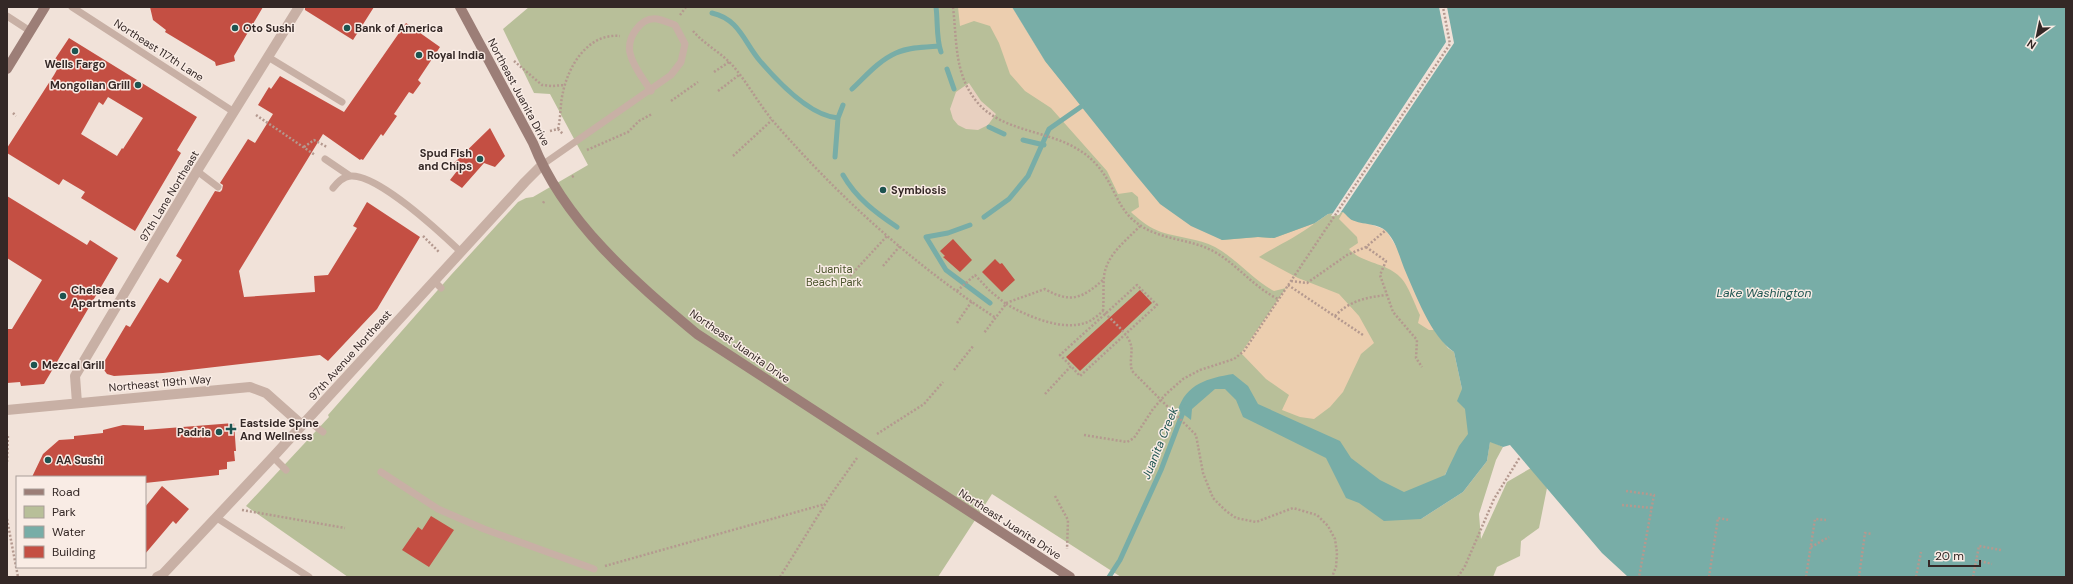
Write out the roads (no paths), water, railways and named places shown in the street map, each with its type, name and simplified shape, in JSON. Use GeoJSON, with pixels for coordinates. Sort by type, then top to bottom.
{"type":"FeatureCollection","features":[{"type":"Feature","properties":{"kind":"main road"},"geometry":{"type":"LineString","coordinates":[[7,69],[45,7]]}},
{"type":"Feature","properties":{"kind":"main road","name":"Northeast Juanita Drive"},"geometry":{"type":"LineString","coordinates":[[460,7],[533,142],[542,165],[583,224],[609,254],[646,291],[697,334],[1070,577]]}},
{"type":"Feature","properties":{"kind":"street","name":"97th Lane Northeast"},"geometry":{"type":"LineString","coordinates":[[77,403],[75,376],[197,171],[300,7]]}},
{"type":"Feature","properties":{"kind":"street","name":"97th Avenue Northeast"},"geometry":{"type":"LineString","coordinates":[[157,577],[163,574],[217,518],[305,423],[438,284],[461,252],[542,165]]}},
{"type":"Feature","properties":{"kind":"street","name":"Northeast 119th Way"},"geometry":{"type":"LineString","coordinates":[[7,410],[250,387],[266,393],[305,423]]}},
{"type":"Feature","properties":{"kind":"lane","name":"Northeast 117th Lane"},"geometry":{"type":"LineString","coordinates":[[72,7],[234,112]]}},
{"type":"Feature","properties":{"kind":"lane"},"geometry":{"type":"LineString","coordinates":[[7,16],[30,31]]}},
{"type":"Feature","properties":{"kind":"lane"},"geometry":{"type":"LineString","coordinates":[[542,165],[651,91],[676,69],[684,53],[685,44],[675,25],[656,19],[646,21],[640,25],[630,42],[632,61],[651,91]]}},
{"type":"Feature","properties":{"kind":"lane"},"geometry":{"type":"LineString","coordinates":[[268,57],[342,102]]}},
{"type":"Feature","properties":{"kind":"lane"},"geometry":{"type":"LineString","coordinates":[[325,159],[350,176],[362,178],[387,191],[424,219],[461,252]]}},
{"type":"Feature","properties":{"kind":"lane"},"geometry":{"type":"LineString","coordinates":[[197,171],[218,187]]}},
{"type":"Feature","properties":{"kind":"lane"},"geometry":{"type":"LineString","coordinates":[[333,188],[340,180],[350,176]]}},
{"type":"Feature","properties":{"kind":"lane"},"geometry":{"type":"LineString","coordinates":[[305,423],[323,432]]}},
{"type":"Feature","properties":{"kind":"lane"},"geometry":{"type":"LineString","coordinates":[[273,457],[286,470]]}},
{"type":"Feature","properties":{"kind":"lane"},"geometry":{"type":"LineString","coordinates":[[381,472],[438,509],[484,529],[594,570]]}},
{"type":"Feature","properties":{"kind":"lane"},"geometry":{"type":"LineString","coordinates":[[217,518],[309,577]]}},
{"type":"Feature","properties":{"kind":"water","name":"Lake Washington"},"geometry":{"type":"Polygon","coordinates":[[[1012,7],[2066,7],[2066,577],[1630,577],[1602,553],[1510,445],[1503,447],[1490,442],[1487,461],[1463,492],[1421,519],[1384,521],[1359,503],[1346,498],[1326,458],[1243,417],[1236,400],[1225,389],[1215,389],[1192,409],[1191,420],[1178,410],[1186,394],[1192,388],[1207,380],[1233,374],[1248,386],[1258,404],[1340,441],[1351,458],[1380,480],[1404,492],[1445,475],[1459,446],[1468,434],[1465,409],[1457,401],[1462,389],[1454,352],[1438,336],[1424,314],[1395,244],[1384,229],[1356,222],[1350,219],[1343,212],[1328,214],[1315,223],[1274,238],[1258,237],[1222,240],[1191,226],[1160,204],[1135,174],[1045,61],[1012,7]]]}},
{"type":"Feature","properties":{"kind":"waterway"},"geometry":{"type":"LineString","coordinates":[[936,7],[939,47],[941,52]]}},
{"type":"Feature","properties":{"kind":"waterway"},"geometry":{"type":"LineString","coordinates":[[712,13],[729,20],[735,26],[754,54],[795,97],[806,105],[827,116],[838,118]]}},
{"type":"Feature","properties":{"kind":"waterway"},"geometry":{"type":"LineString","coordinates":[[852,89],[867,74],[889,56],[912,48],[939,46]]}},
{"type":"Feature","properties":{"kind":"waterway"},"geometry":{"type":"LineString","coordinates":[[947,69],[954,89]]}},
{"type":"Feature","properties":{"kind":"waterway"},"geometry":{"type":"LineString","coordinates":[[835,157],[838,118],[843,105]]}},
{"type":"Feature","properties":{"kind":"waterway"},"geometry":{"type":"LineString","coordinates":[[984,217],[1009,199],[1028,176],[1049,129],[1082,106]]}},
{"type":"Feature","properties":{"kind":"waterway"},"geometry":{"type":"LineString","coordinates":[[989,127],[1004,134]]}},
{"type":"Feature","properties":{"kind":"waterway"},"geometry":{"type":"LineString","coordinates":[[1023,140],[1044,145]]}},
{"type":"Feature","properties":{"kind":"waterway"},"geometry":{"type":"LineString","coordinates":[[843,175],[860,198],[897,227]]}},
{"type":"Feature","properties":{"kind":"waterway"},"geometry":{"type":"LineString","coordinates":[[970,225],[948,233],[926,237],[946,270],[990,303]]}},
{"type":"Feature","properties":{"kind":"waterway","name":"Juanita Creek"},"geometry":{"type":"LineString","coordinates":[[1109,577],[1120,560],[1161,470],[1185,407]]}},
{"type":"Feature","properties":{"kind":"place","name":"Oto Sushi"},"geometry":{"type":"Point","coordinates":[235,28]}},
{"type":"Feature","properties":{"kind":"place","name":"Bank of America"},"geometry":{"type":"Point","coordinates":[347,28]}},
{"type":"Feature","properties":{"kind":"place","name":"Wells Fargo"},"geometry":{"type":"Point","coordinates":[75,51]}},
{"type":"Feature","properties":{"kind":"place","name":"Royal India"},"geometry":{"type":"Point","coordinates":[419,55]}},
{"type":"Feature","properties":{"kind":"place","name":"Mongolian Grill"},"geometry":{"type":"Point","coordinates":[138,85]}},
{"type":"Feature","properties":{"kind":"place","name":"Spud Fish and Chips"},"geometry":{"type":"Point","coordinates":[480,159]}},
{"type":"Feature","properties":{"kind":"place","name":"Symbiosis"},"geometry":{"type":"Point","coordinates":[883,190]}},
{"type":"Feature","properties":{"kind":"place","name":"Chelsea Apartments"},"geometry":{"type":"Point","coordinates":[63,296]}},
{"type":"Feature","properties":{"kind":"place","name":"Mezcal Grill"},"geometry":{"type":"Point","coordinates":[34,365]}},
{"type":"Feature","properties":{"kind":"place","name":"Eastside Spine And Wellness"},"geometry":{"type":"Point","coordinates":[231,429]}},
{"type":"Feature","properties":{"kind":"place","name":"Padria"},"geometry":{"type":"Point","coordinates":[219,432]}},
{"type":"Feature","properties":{"kind":"place","name":"AA Sushi"},"geometry":{"type":"Point","coordinates":[48,460]}},
{"type":"Feature","properties":{"kind":"park label","name":"Juanita Beach Park"},"geometry":{"type":"Point","coordinates":[834,275]}}]}
